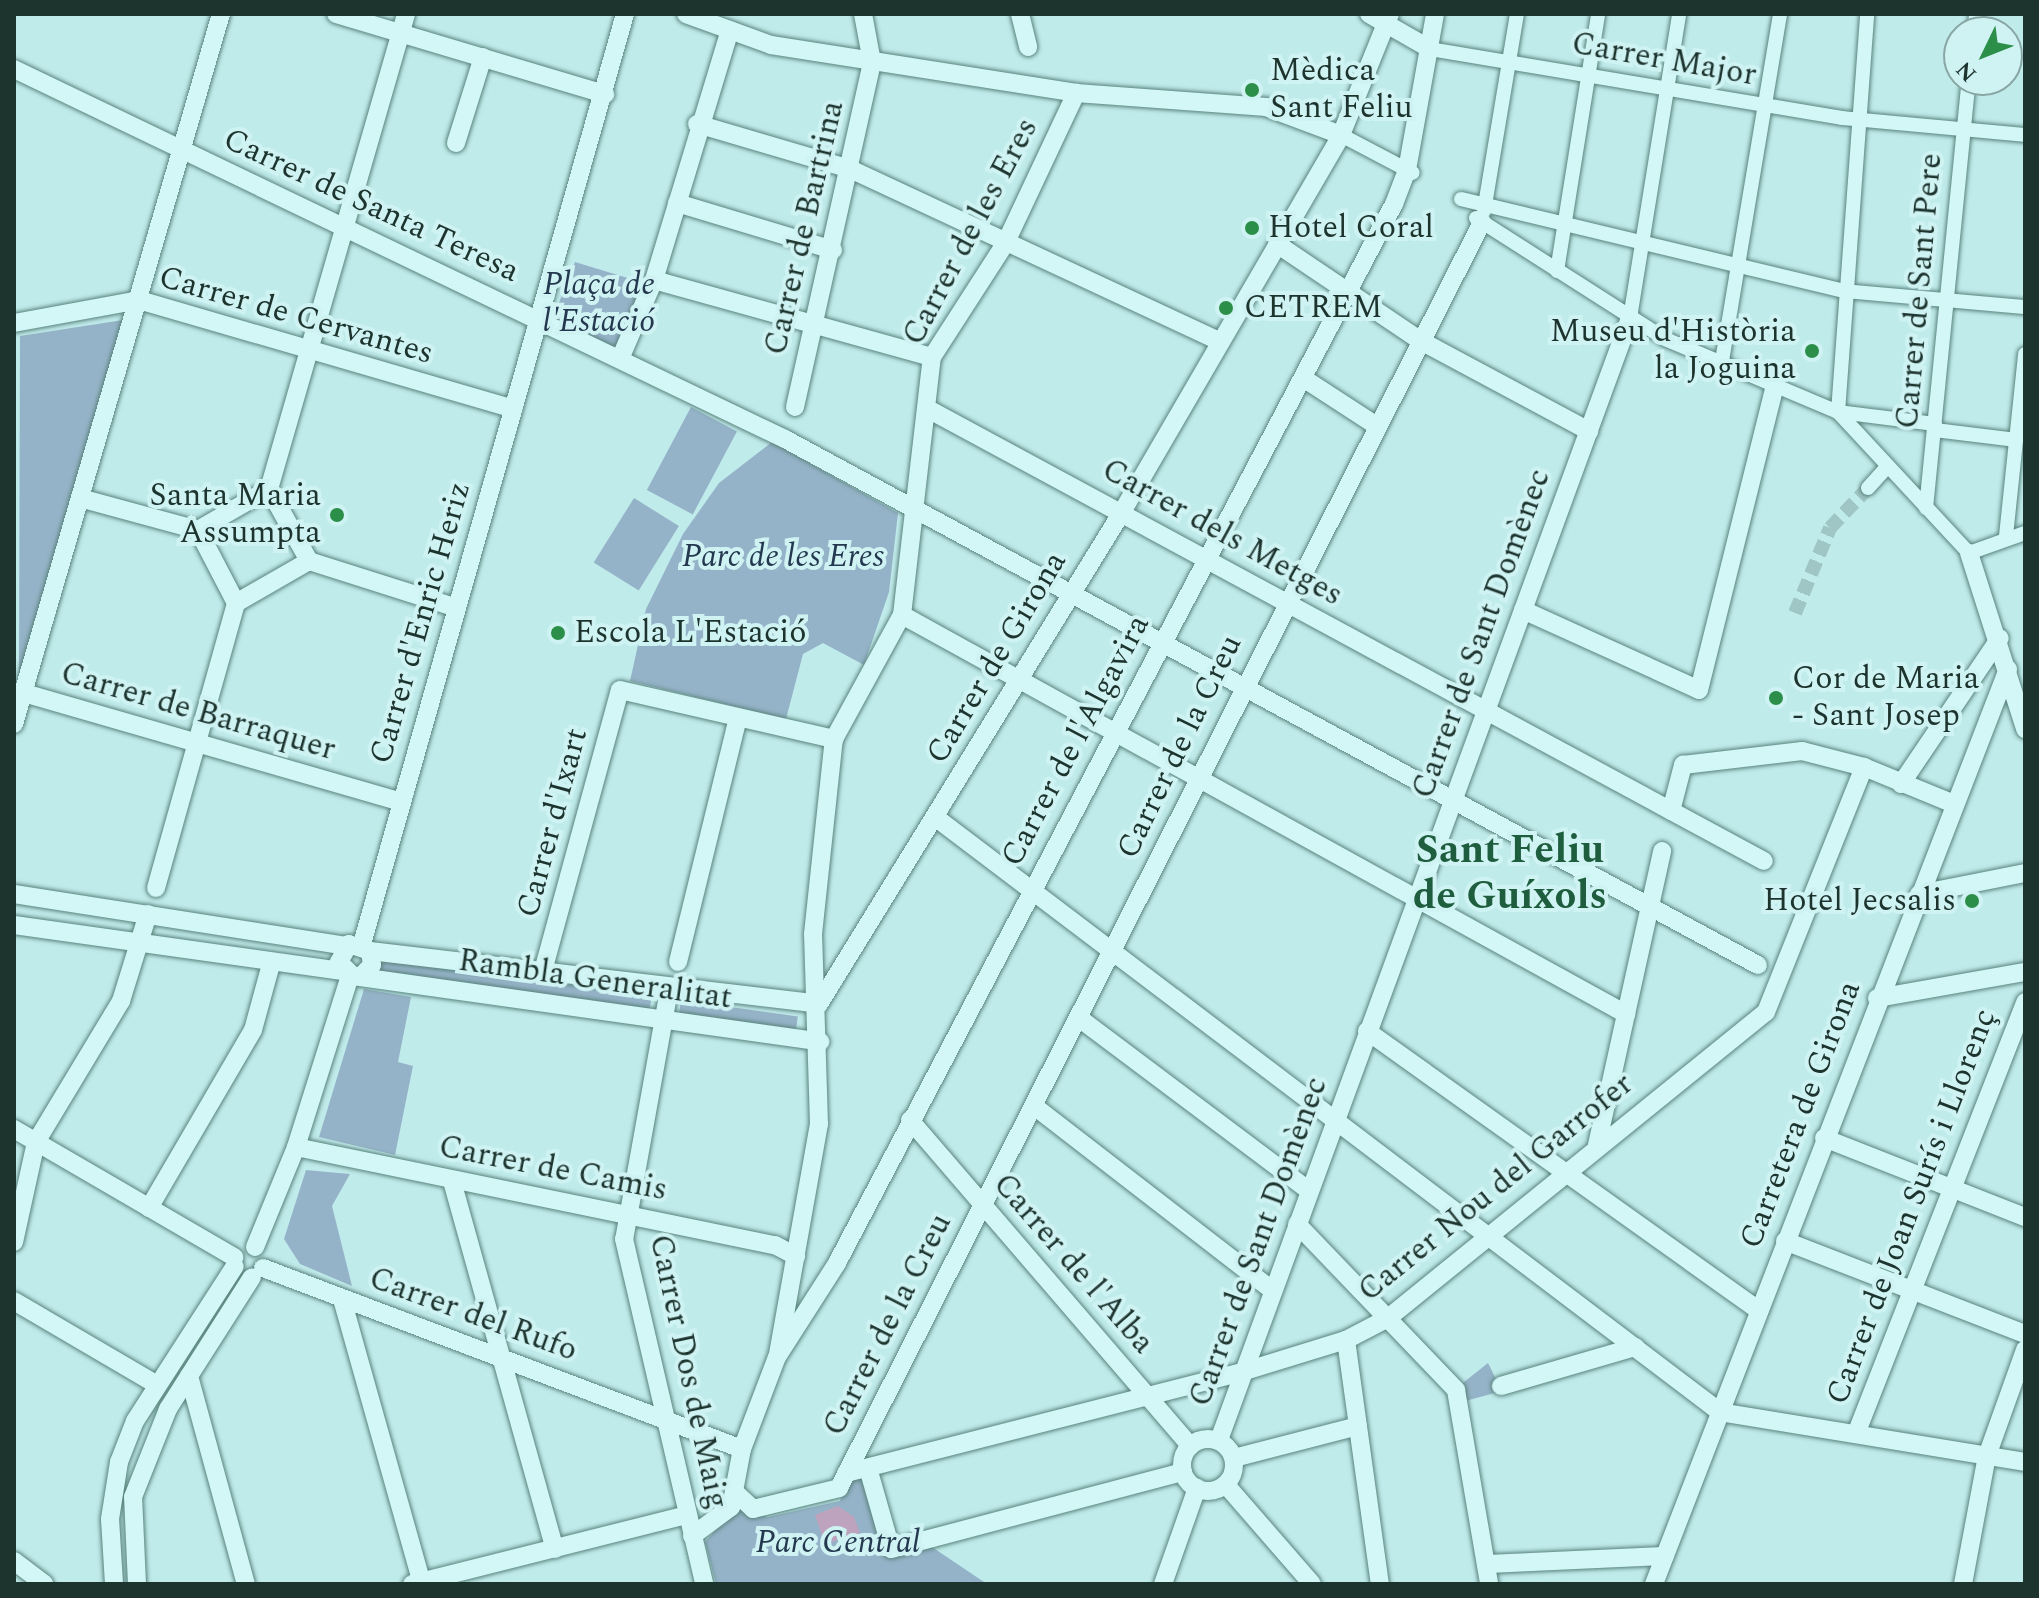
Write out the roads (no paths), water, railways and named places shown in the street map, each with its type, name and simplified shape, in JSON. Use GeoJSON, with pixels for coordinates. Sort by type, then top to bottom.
{"type":"FeatureCollection","features":[{"type":"Feature","properties":{"kind":"street"},"geometry":{"type":"LineString","coordinates":[[14,724],[221,14]]}},
{"type":"Feature","properties":{"kind":"street"},"geometry":{"type":"LineString","coordinates":[[336,14],[403,23],[483,57],[605,94]]}},
{"type":"Feature","properties":{"kind":"street","name":"Carrer d'Enric Heriz"},"geometry":{"type":"LineString","coordinates":[[359,947],[605,94],[625,14]]}},
{"type":"Feature","properties":{"kind":"street"},"geometry":{"type":"LineString","coordinates":[[686,14],[771,45],[872,62],[1076,93],[1266,107],[1341,135],[1410,171]]}},
{"type":"Feature","properties":{"kind":"street"},"geometry":{"type":"LineString","coordinates":[[863,14],[872,62]]}},
{"type":"Feature","properties":{"kind":"street"},"geometry":{"type":"LineString","coordinates":[[1020,14],[1028,47]]}},
{"type":"Feature","properties":{"kind":"street"},"geometry":{"type":"LineString","coordinates":[[1369,14],[1389,20],[1430,49]]}},
{"type":"Feature","properties":{"kind":"street","name":"Carrer de la Creu"},"geometry":{"type":"LineString","coordinates":[[842,1480],[1079,1018],[1240,687],[1421,341],[1481,211],[1517,14]]}},
{"type":"Feature","properties":{"kind":"street"},"geometry":{"type":"LineString","coordinates":[[1557,271],[1598,14]]}},
{"type":"Feature","properties":{"kind":"street","name":"Carrer de Sant Domènec"},"geometry":{"type":"LineString","coordinates":[[1219,1440],[1630,318],[1679,14]]}},
{"type":"Feature","properties":{"kind":"street"},"geometry":{"type":"LineString","coordinates":[[1721,367],[1780,14]]}},
{"type":"Feature","properties":{"kind":"street"},"geometry":{"type":"LineString","coordinates":[[1838,412],[1844,291],[1867,14]]}},
{"type":"Feature","properties":{"kind":"street","name":"Carrer de l'Algavira"},"geometry":{"type":"LineString","coordinates":[[737,1494],[742,1449],[777,1357],[837,1263],[1410,171],[1430,49],[1431,15]]}},
{"type":"Feature","properties":{"kind":"street","name":"Carrer de Girona"},"geometry":{"type":"LineString","coordinates":[[819,1004],[1122,512],[1341,135],[1389,20]]}},
{"type":"Feature","properties":{"kind":"street"},"geometry":{"type":"LineString","coordinates":[[80,498],[198,530],[269,489],[403,23]]}},
{"type":"Feature","properties":{"kind":"street"},"geometry":{"type":"LineString","coordinates":[[620,359],[654,280],[697,124],[730,30]]}},
{"type":"Feature","properties":{"kind":"street","name":"Carrer Major"},"geometry":{"type":"LineString","coordinates":[[1430,49],[1842,118],[1858,117],[2025,135]]}},
{"type":"Feature","properties":{"kind":"street"},"geometry":{"type":"LineString","coordinates":[[456,143],[483,57]]}},
{"type":"Feature","properties":{"kind":"street","name":"Carrer de Bartrina"},"geometry":{"type":"LineString","coordinates":[[795,407],[817,326],[872,62]]}},
{"type":"Feature","properties":{"kind":"street","name":"Carrer de Santa Teresa"},"geometry":{"type":"LineString","coordinates":[[14,69],[184,147],[785,439],[913,513],[1161,642],[1648,911],[1758,965]]}},
{"type":"Feature","properties":{"kind":"street","name":"Carrer de les Eres"},"geometry":{"type":"LineString","coordinates":[[819,1004],[813,934],[834,739],[902,615],[932,357],[1006,242],[1076,93]]}},
{"type":"Feature","properties":{"kind":"street","name":"Carrer de Sant Pere"},"geometry":{"type":"LineString","coordinates":[[1926,508],[1967,96]]}},
{"type":"Feature","properties":{"kind":"street"},"geometry":{"type":"LineString","coordinates":[[697,124],[850,169],[1221,342]]}},
{"type":"Feature","properties":{"kind":"street"},"geometry":{"type":"LineString","coordinates":[[1461,199],[1557,271],[1630,318],[1721,367],[1815,406],[1838,412],[1851,420],[1887,467],[1969,553],[2000,638],[2025,729]]}},
{"type":"Feature","properties":{"kind":"street"},"geometry":{"type":"LineString","coordinates":[[677,203],[833,250]]}},
{"type":"Feature","properties":{"kind":"street"},"geometry":{"type":"LineString","coordinates":[[1481,211],[1566,225],[1740,263],[1844,291],[1948,303],[2025,307]]}},
{"type":"Feature","properties":{"kind":"street"},"geometry":{"type":"LineString","coordinates":[[1277,244],[1421,341],[1589,431]]}},
{"type":"Feature","properties":{"kind":"street"},"geometry":{"type":"LineString","coordinates":[[654,280],[932,357]]}},
{"type":"Feature","properties":{"kind":"street","name":"Carrer de Cervantes"},"geometry":{"type":"LineString","coordinates":[[14,323],[139,300],[513,409]]}},
{"type":"Feature","properties":{"kind":"street"},"geometry":{"type":"LineString","coordinates":[[2006,536],[2018,492],[2016,440],[2025,354]]}},
{"type":"Feature","properties":{"kind":"street"},"geometry":{"type":"LineString","coordinates":[[1303,378],[1377,426]]}},
{"type":"Feature","properties":{"kind":"street"},"geometry":{"type":"LineString","coordinates":[[1523,610],[1699,690],[1774,389]]}},
{"type":"Feature","properties":{"kind":"street","name":"Carrer dels Metges"},"geometry":{"type":"LineString","coordinates":[[928,409],[1207,557],[1485,712],[1764,861]]}},
{"type":"Feature","properties":{"kind":"street"},"geometry":{"type":"LineString","coordinates":[[1851,420],[1935,427],[2016,440]]}},
{"type":"Feature","properties":{"kind":"street"},"geometry":{"type":"LineString","coordinates":[[1868,488],[1887,467]]}},
{"type":"Feature","properties":{"kind":"street"},"geometry":{"type":"LineString","coordinates":[[269,489],[309,561],[457,608]]}},
{"type":"Feature","properties":{"kind":"street"},"geometry":{"type":"LineString","coordinates":[[156,888],[199,745],[236,603],[198,530]]}},
{"type":"Feature","properties":{"kind":"street"},"geometry":{"type":"LineString","coordinates":[[1969,553],[2006,536],[2025,533]]}},
{"type":"Feature","properties":{"kind":"street"},"geometry":{"type":"LineString","coordinates":[[236,603],[309,561]]}},
{"type":"Feature","properties":{"kind":"street"},"geometry":{"type":"LineString","coordinates":[[902,615],[1020,676],[1626,1014]]}},
{"type":"Feature","properties":{"kind":"street"},"geometry":{"type":"LineString","coordinates":[[1901,784],[2000,638]]}},
{"type":"Feature","properties":{"kind":"street","name":"Carretera de Girona"},"geometry":{"type":"LineString","coordinates":[[1654,1584],[1877,998],[2008,669]]}},
{"type":"Feature","properties":{"kind":"street","name":"Carrer d'Ixart"},"geometry":{"type":"LineString","coordinates":[[543,971],[620,690],[737,722]]}},
{"type":"Feature","properties":{"kind":"street","name":"Carrer de Barraquer"},"geometry":{"type":"LineString","coordinates":[[24,693],[402,802]]}},
{"type":"Feature","properties":{"kind":"street"},"geometry":{"type":"LineString","coordinates":[[678,962],[737,722],[834,739]]}},
{"type":"Feature","properties":{"kind":"street"},"geometry":{"type":"LineString","coordinates":[[1671,811],[1683,765],[1802,751],[1864,767],[1954,804]]}},
{"type":"Feature","properties":{"kind":"street","name":"Carrer Nou del Garrofer"},"geometry":{"type":"LineString","coordinates":[[842,1480],[868,1468],[1145,1394],[1242,1372],[1346,1340],[1388,1318],[1563,1171],[1766,1012],[1864,767]]}},
{"type":"Feature","properties":{"kind":"street"},"geometry":{"type":"LineString","coordinates":[[935,817],[1720,1412],[2025,1462]]}},
{"type":"Feature","properties":{"kind":"street"},"geometry":{"type":"LineString","coordinates":[[1597,1145],[1662,851]]}},
{"type":"Feature","properties":{"kind":"street"},"geometry":{"type":"LineString","coordinates":[[1919,894],[2025,873]]}},
{"type":"Feature","properties":{"kind":"street","name":"Rambla Generalitat"},"geometry":{"type":"LineString","coordinates":[[14,894],[359,947],[669,990],[819,1004]]}},
{"type":"Feature","properties":{"kind":"street"},"geometry":{"type":"LineString","coordinates":[[14,1242],[36,1142],[121,1001],[148,914]]}},
{"type":"Feature","properties":{"kind":"street","name":"Rambla Generalitat"},"geometry":{"type":"LineString","coordinates":[[14,925],[659,1022],[820,1042]]}},
{"type":"Feature","properties":{"kind":"street"},"geometry":{"type":"LineString","coordinates":[[352,974],[339,958],[359,947]]}},
{"type":"Feature","properties":{"kind":"street"},"geometry":{"type":"LineString","coordinates":[[137,1584],[133,1497],[189,1376],[258,1272],[255,1247],[296,1147],[359,947]]}},
{"type":"Feature","properties":{"kind":"street"},"geometry":{"type":"LineString","coordinates":[[149,1208],[253,1030],[271,964]]}},
{"type":"Feature","properties":{"kind":"street"},"geometry":{"type":"LineString","coordinates":[[1877,998],[2025,972]]}},
{"type":"Feature","properties":{"kind":"street"},"geometry":{"type":"LineString","coordinates":[[627,1219],[659,1022],[669,990]]}},
{"type":"Feature","properties":{"kind":"street","name":"Carrer de Joan Surís i Llorenç"},"geometry":{"type":"LineString","coordinates":[[1856,1434],[2025,1002]]}},
{"type":"Feature","properties":{"kind":"street"},"geometry":{"type":"LineString","coordinates":[[777,1357],[819,1124],[819,1004]]}},
{"type":"Feature","properties":{"kind":"street"},"geometry":{"type":"LineString","coordinates":[[1079,1018],[1309,1191]]}},
{"type":"Feature","properties":{"kind":"street"},"geometry":{"type":"LineString","coordinates":[[1367,1031],[1759,1311]]}},
{"type":"Feature","properties":{"kind":"street"},"geometry":{"type":"LineString","coordinates":[[1034,1106],[1272,1290]]}},
{"type":"Feature","properties":{"kind":"street","name":"Carrer de l'Alba"},"geometry":{"type":"LineString","coordinates":[[910,1120],[1190,1446]]}},
{"type":"Feature","properties":{"kind":"street"},"geometry":{"type":"LineString","coordinates":[[14,1129],[234,1262]]}},
{"type":"Feature","properties":{"kind":"street"},"geometry":{"type":"LineString","coordinates":[[1824,1138],[2025,1217]]}},
{"type":"Feature","properties":{"kind":"street","name":"Carrer de Camis"},"geometry":{"type":"LineString","coordinates":[[296,1147],[627,1219],[775,1245],[796,1256]]}},
{"type":"Feature","properties":{"kind":"street"},"geometry":{"type":"LineString","coordinates":[[452,1181],[555,1549]]}},
{"type":"Feature","properties":{"kind":"street","name":"Carrer Dos de Maig"},"geometry":{"type":"LineString","coordinates":[[627,1219],[624,1239],[653,1382],[702,1582]]}},
{"type":"Feature","properties":{"kind":"street"},"geometry":{"type":"LineString","coordinates":[[1297,1224],[1456,1390],[1489,1584]]}},
{"type":"Feature","properties":{"kind":"street"},"geometry":{"type":"LineString","coordinates":[[1785,1241],[2025,1334]]}},
{"type":"Feature","properties":{"kind":"street"},"geometry":{"type":"LineString","coordinates":[[114,1584],[110,1519],[119,1462],[157,1385],[234,1262],[255,1247]]}},
{"type":"Feature","properties":{"kind":"street","name":"Carrer del Rufo"},"geometry":{"type":"LineString","coordinates":[[234,1262],[629,1404],[661,1420],[742,1449]]}},
{"type":"Feature","properties":{"kind":"street"},"geometry":{"type":"LineString","coordinates":[[342,1299],[418,1583],[686,1515],[709,1522]]}},
{"type":"Feature","properties":{"kind":"street"},"geometry":{"type":"LineString","coordinates":[[14,1301],[157,1385]]}},
{"type":"Feature","properties":{"kind":"street"},"geometry":{"type":"LineString","coordinates":[[1346,1340],[1380,1584]]}},
{"type":"Feature","properties":{"kind":"street"},"geometry":{"type":"LineString","coordinates":[[1501,1386],[1635,1347]]}},
{"type":"Feature","properties":{"kind":"street"},"geometry":{"type":"LineString","coordinates":[[1963,1584],[1987,1456],[2025,1350]]}},
{"type":"Feature","properties":{"kind":"street"},"geometry":{"type":"LineString","coordinates":[[189,1376],[246,1584]]}},
{"type":"Feature","properties":{"kind":"street"},"geometry":{"type":"LineString","coordinates":[[629,1404],[653,1382]]}},
{"type":"Feature","properties":{"kind":"street"},"geometry":{"type":"LineString","coordinates":[[1234,1458],[1358,1426]]}},
{"type":"Feature","properties":{"kind":"street"},"geometry":{"type":"LineString","coordinates":[[1183,1472],[1190,1446],[1219,1440],[1234,1458]]}},
{"type":"Feature","properties":{"kind":"street"},"geometry":{"type":"LineString","coordinates":[[1226,1485],[1234,1458]]}},
{"type":"Feature","properties":{"kind":"street"},"geometry":{"type":"LineString","coordinates":[[868,1468],[891,1549],[1183,1472]]}},
{"type":"Feature","properties":{"kind":"street"},"geometry":{"type":"LineString","coordinates":[[1183,1472],[1197,1488]]}},
{"type":"Feature","properties":{"kind":"street"},"geometry":{"type":"LineString","coordinates":[[737,1494],[753,1509],[842,1480]]}},
{"type":"Feature","properties":{"kind":"street"},"geometry":{"type":"LineString","coordinates":[[1197,1488],[1226,1485]]}},
{"type":"Feature","properties":{"kind":"street"},"geometry":{"type":"LineString","coordinates":[[1226,1485],[1312,1584]]}},
{"type":"Feature","properties":{"kind":"street"},"geometry":{"type":"LineString","coordinates":[[1163,1584],[1197,1488]]}},
{"type":"Feature","properties":{"kind":"street","name":"Carrer Dos de Maig"},"geometry":{"type":"LineString","coordinates":[[692,1536],[709,1522],[722,1517],[737,1494]]}},
{"type":"Feature","properties":{"kind":"street"},"geometry":{"type":"LineString","coordinates":[[1486,1564],[1665,1556]]}},
{"type":"Feature","properties":{"kind":"street"},"geometry":{"type":"LineString","coordinates":[[14,1561],[44,1584]]}},
{"type":"Feature","properties":{"kind":"tunnel"},"geometry":{"type":"LineString","coordinates":[[1795,613],[1830,528],[1868,488]]}},
{"type":"Feature","properties":{"kind":"place","name":"Mèdica Sant Feliu"},"geometry":{"type":"Point","coordinates":[1252,90]}},
{"type":"Feature","properties":{"kind":"place","name":"Hotel Coral"},"geometry":{"type":"Point","coordinates":[1252,228]}},
{"type":"Feature","properties":{"kind":"place","name":"CETREM"},"geometry":{"type":"Point","coordinates":[1226,308]}},
{"type":"Feature","properties":{"kind":"place","name":"Museu d'Història la Joguina"},"geometry":{"type":"Point","coordinates":[1812,351]}},
{"type":"Feature","properties":{"kind":"place","name":"Santa Maria Assumpta"},"geometry":{"type":"Point","coordinates":[337,515]}},
{"type":"Feature","properties":{"kind":"place","name":"Escola L'Estació"},"geometry":{"type":"Point","coordinates":[558,633]}},
{"type":"Feature","properties":{"kind":"place","name":"Cor de Maria - Sant Josep"},"geometry":{"type":"Point","coordinates":[1776,698]}},
{"type":"Feature","properties":{"kind":"place","name":"Hotel Jecsalis"},"geometry":{"type":"Point","coordinates":[1972,901]}},
{"type":"Feature","properties":{"kind":"district","name":"Sant Feliu de Guíxols"},"geometry":{"type":"Point","coordinates":[1510,874]}},
{"type":"Feature","properties":{"kind":"park label","name":"Plaça de l'Estació"},"geometry":{"type":"Point","coordinates":[599,304]}},
{"type":"Feature","properties":{"kind":"park label","name":"Parc de les Eres"},"geometry":{"type":"Point","coordinates":[783,557]}},
{"type":"Feature","properties":{"kind":"park label","name":"Parc Central"},"geometry":{"type":"Point","coordinates":[838,1543]}}]}
